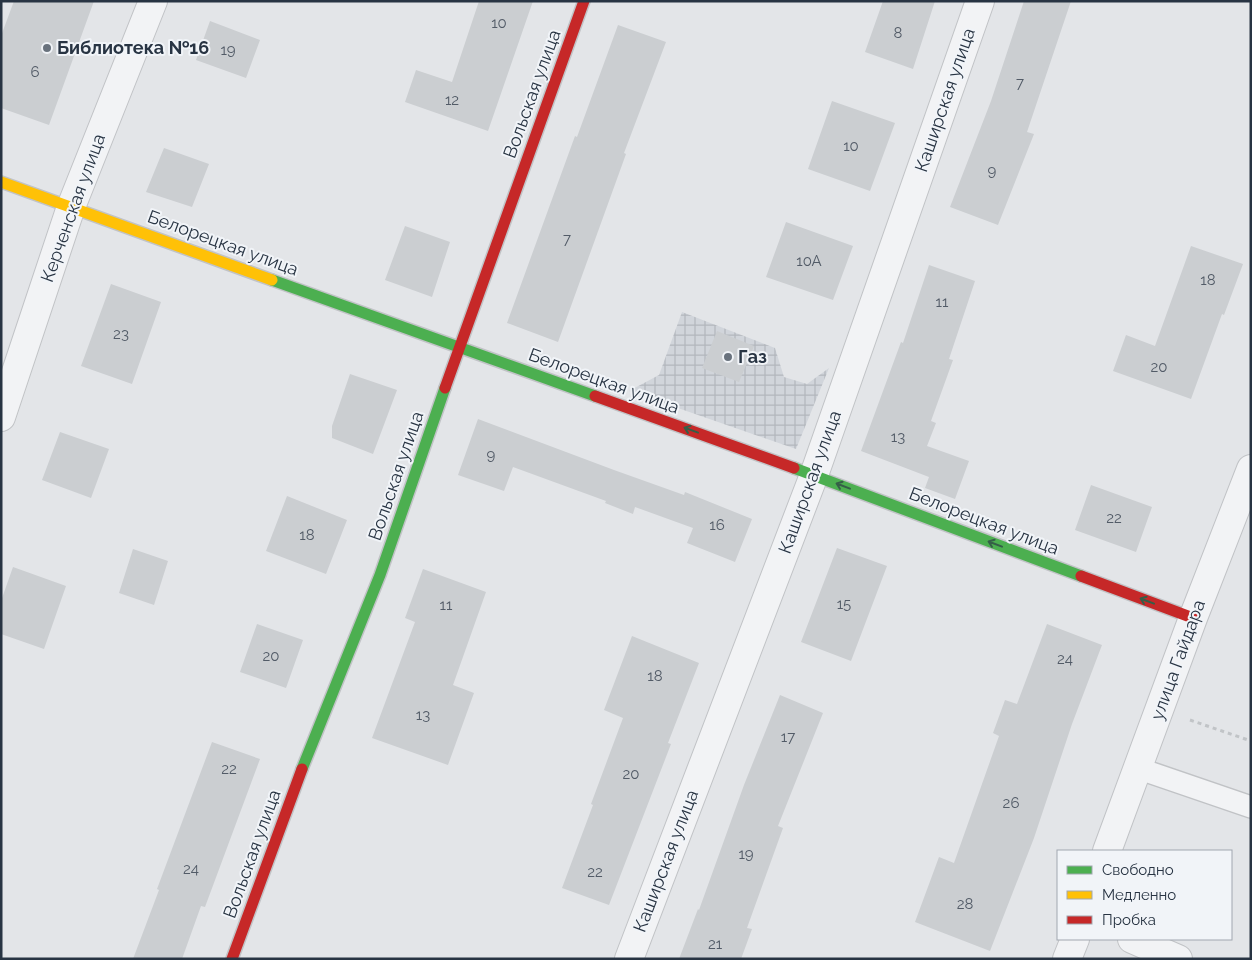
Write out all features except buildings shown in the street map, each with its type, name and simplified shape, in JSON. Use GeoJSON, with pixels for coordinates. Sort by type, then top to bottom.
{"type":"FeatureCollection","features":[{"type":"Feature","properties":{"kind":"street","name":"Керченская улица"},"geometry":{"type":"LineString","coordinates":[[1,417],[71,207],[153,1]]}},
{"type":"Feature","properties":{"kind":"street","name":"Вольская улица"},"geometry":{"type":"LineString","coordinates":[[232,959],[308,754],[380,575],[459,347],[584,1]]}},
{"type":"Feature","properties":{"kind":"street","name":"Каширская улица"},"geometry":{"type":"LineString","coordinates":[[628,959],[814,475],[980,1]]}},
{"type":"Feature","properties":{"kind":"street","name":"Белорецкая улица"},"geometry":{"type":"LineString","coordinates":[[1,182],[814,475],[1193,618]]}},
{"type":"Feature","properties":{"kind":"street","name":"улица Гайдара"},"geometry":{"type":"LineString","coordinates":[[1107,850],[1251,468]]}},
{"type":"Feature","properties":{"kind":"street"},"geometry":{"type":"LineString","coordinates":[[1067,959],[1075,940]]}},
{"type":"Feature","properties":{"kind":"street"},"geometry":{"type":"LineString","coordinates":[[1134,940],[1178,959]]}},
{"type":"Feature","properties":{"kind":"lane"},"geometry":{"type":"LineString","coordinates":[[1137,768],[1251,807]]}},
{"type":"Feature","properties":{"kind":"shaded area"},"geometry":{"type":"Polygon","coordinates":[[[682,312],[775,348],[784,377],[807,384],[829,368],[796,449],[629,391],[659,375],[682,312]]]}},
{"type":"Feature","properties":{"kind":"traffic: fast"},"geometry":{"type":"LineString","coordinates":[[272,280],[595,396]]}},
{"type":"Feature","properties":{"kind":"traffic: fast"},"geometry":{"type":"LineString","coordinates":[[302,769],[380,575],[445,388]]}},
{"type":"Feature","properties":{"kind":"traffic: fast"},"geometry":{"type":"LineString","coordinates":[[794,468],[1081,576]]}},
{"type":"Feature","properties":{"kind":"traffic: slow"},"geometry":{"type":"LineString","coordinates":[[1,182],[272,280]]}},
{"type":"Feature","properties":{"kind":"traffic: jam"},"geometry":{"type":"LineString","coordinates":[[445,388],[584,1]]}},
{"type":"Feature","properties":{"kind":"traffic: jam"},"geometry":{"type":"LineString","coordinates":[[595,396],[794,468]]}},
{"type":"Feature","properties":{"kind":"traffic: jam"},"geometry":{"type":"LineString","coordinates":[[1081,576],[1193,618]]}},
{"type":"Feature","properties":{"kind":"traffic: jam"},"geometry":{"type":"LineString","coordinates":[[232,959],[302,769]]}},
{"type":"Feature","properties":{"kind":"place","name":"Библиотека №16"},"geometry":{"type":"Point","coordinates":[47,48]}},
{"type":"Feature","properties":{"kind":"place","name":"Газ"},"geometry":{"type":"Point","coordinates":[728,357]}}]}
